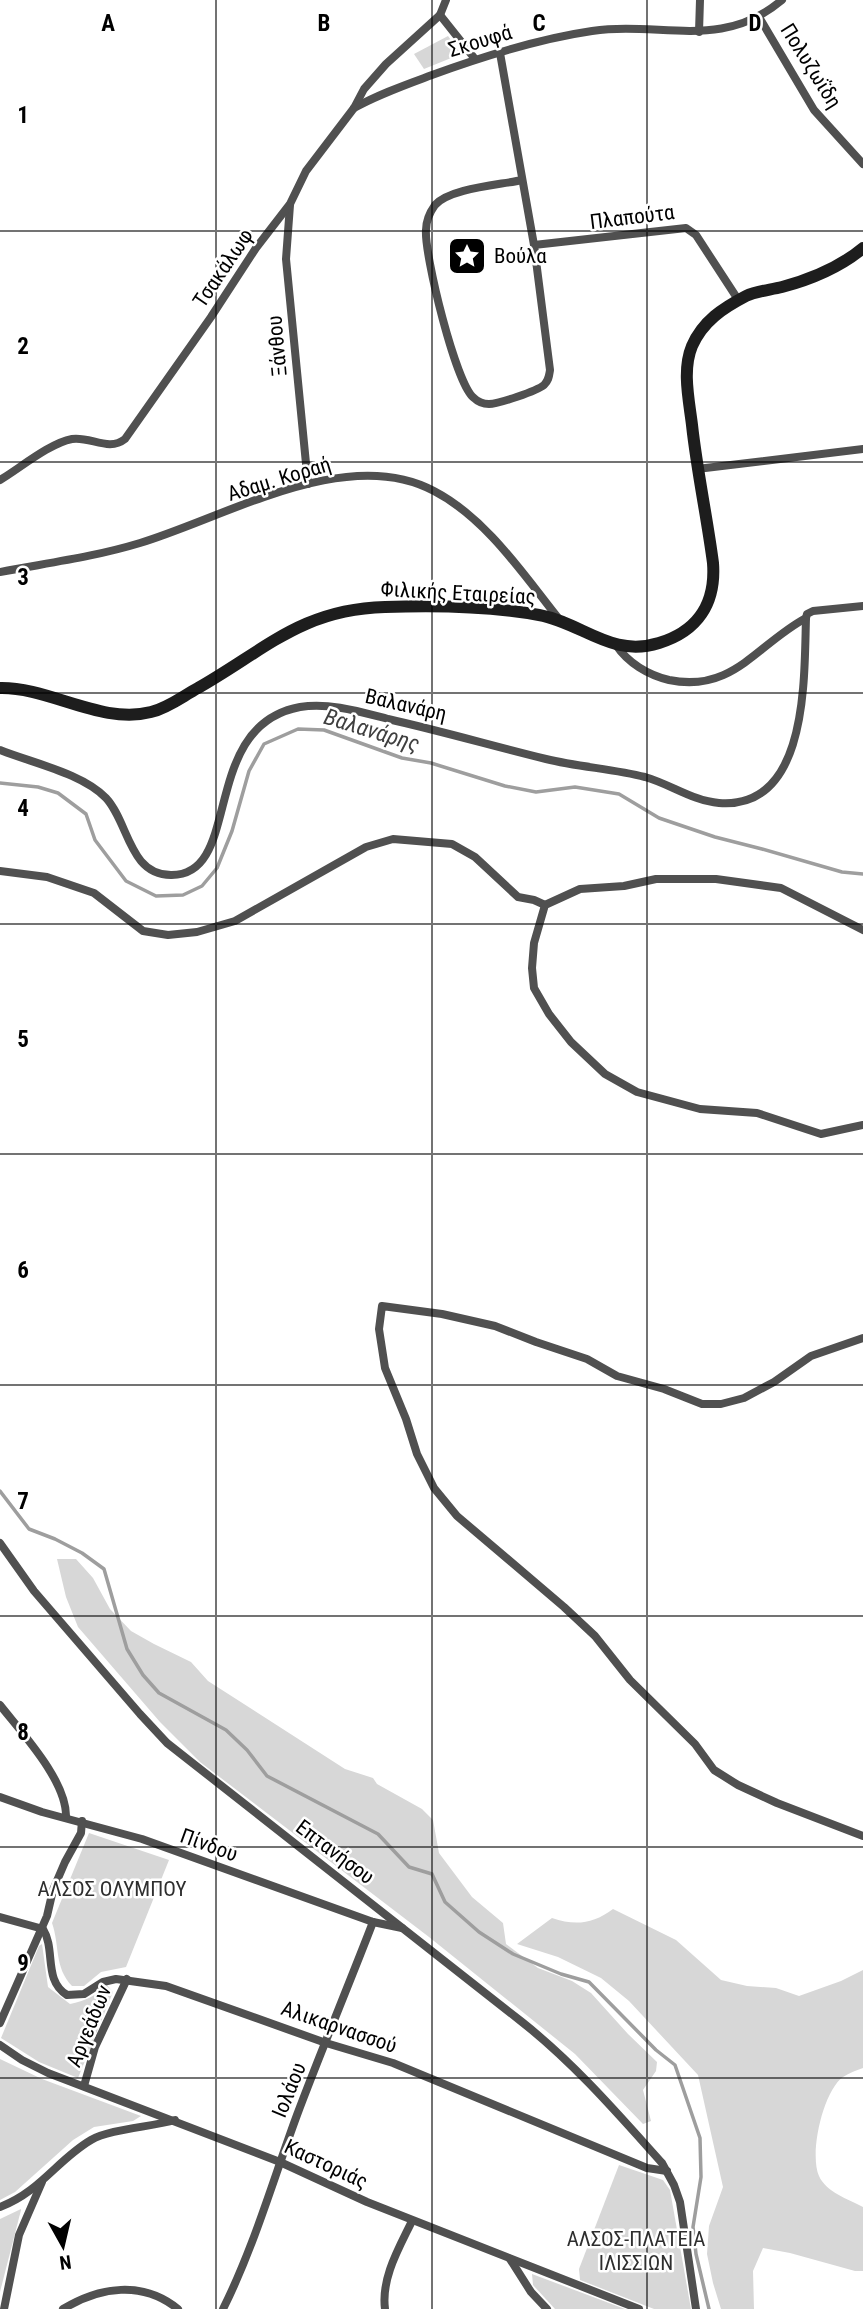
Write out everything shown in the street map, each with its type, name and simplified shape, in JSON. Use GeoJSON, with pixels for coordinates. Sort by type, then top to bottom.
{"type":"FeatureCollection","features":[{"type":"Feature","properties":{"kind":"main road","name":"Φιλικής Εταιρείας"},"geometry":{"type":"LineString","coordinates":[[0,688],[34,691],[114,712],[145,713],[175,701],[302,624],[351,610],[384,607],[437,607],[528,614],[560,620],[616,645],[642,647],[669,639],[697,622],[707,607],[712,592],[713,563],[687,391],[687,366],[699,334],[712,317],[726,307],[755,293],[818,275],[838,266],[863,248]]}},
{"type":"Feature","properties":{"kind":"street","name":"Τσακάλωφ"},"geometry":{"type":"LineString","coordinates":[[0,480],[69,440],[83,439],[110,445],[122,442],[211,317],[256,248],[290,204],[306,171],[354,108],[364,89],[440,15],[446,0]]}},
{"type":"Feature","properties":{"kind":"street"},"geometry":{"type":"LineString","coordinates":[[699,0],[699,32]]}},
{"type":"Feature","properties":{"kind":"street","name":"Σκουφά"},"geometry":{"type":"LineString","coordinates":[[354,108],[392,89],[475,59],[555,37],[608,29],[699,32],[731,28],[759,17],[782,0]]}},
{"type":"Feature","properties":{"kind":"street"},"geometry":{"type":"LineString","coordinates":[[440,15],[475,59]]}},
{"type":"Feature","properties":{"kind":"street","name":"Πολυζωΐδη"},"geometry":{"type":"LineString","coordinates":[[759,17],[814,110],[863,164]]}},
{"type":"Feature","properties":{"kind":"street"},"geometry":{"type":"LineString","coordinates":[[500,53],[534,245],[549,376],[548,381],[540,388],[493,403],[484,403],[469,394],[454,363],[428,248],[426,224],[434,207],[449,196],[522,180]]}},
{"type":"Feature","properties":{"kind":"street","name":"Ξάνθου"},"geometry":{"type":"LineString","coordinates":[[290,204],[286,258],[308,484]]}},
{"type":"Feature","properties":{"kind":"street","name":"Πλαπούτα"},"geometry":{"type":"LineString","coordinates":[[534,245],[685,228],[696,236],[739,301]]}},
{"type":"Feature","properties":{"kind":"street"},"geometry":{"type":"LineString","coordinates":[[697,469],[863,449]]}},
{"type":"Feature","properties":{"kind":"street","name":"Αδαμ. Κοραή"},"geometry":{"type":"LineString","coordinates":[[0,572],[72,560],[136,544],[308,484],[352,476],[379,475],[414,482],[434,491],[460,509],[516,564],[560,620]]}},
{"type":"Feature","properties":{"kind":"street"},"geometry":{"type":"LineString","coordinates":[[616,645],[622,654],[655,676],[681,682],[702,682],[718,678],[739,666],[786,629],[806,618],[807,614],[819,609],[863,606]]}},
{"type":"Feature","properties":{"kind":"street","name":"Βαλανάρη"},"geometry":{"type":"LineString","coordinates":[[0,750],[92,786],[113,807],[142,863],[151,870],[167,875],[193,870],[208,855],[233,766],[251,737],[283,711],[310,705],[353,711],[546,759],[639,776],[667,784],[706,801],[733,802],[752,797],[769,786],[778,776],[790,753],[799,722],[806,618]]}},
{"type":"Feature","properties":{"kind":"street"},"geometry":{"type":"LineString","coordinates":[[0,871],[47,877],[94,892],[144,931],[168,935],[197,932],[235,921],[366,847],[393,839],[416,840],[452,844],[475,857],[518,897],[545,905],[580,889],[624,886],[656,879],[716,879],[781,888],[863,930]]}},
{"type":"Feature","properties":{"kind":"street"},"geometry":{"type":"LineString","coordinates":[[545,905],[534,943],[534,988],[549,1014],[571,1042],[605,1074],[636,1093],[700,1109],[757,1113],[821,1134],[863,1125]]}},
{"type":"Feature","properties":{"kind":"street"},"geometry":{"type":"LineString","coordinates":[[863,1338],[811,1356],[774,1382],[744,1398],[721,1404],[702,1404],[664,1389],[617,1376],[587,1359],[495,1326],[442,1314],[382,1306],[379,1329],[384,1368],[406,1419],[417,1454],[434,1488],[457,1516],[564,1606],[594,1636],[630,1679],[695,1744],[714,1770],[738,1785],[863,1836]]}},
{"type":"Feature","properties":{"kind":"street","name":"Επτανήσου"},"geometry":{"type":"LineString","coordinates":[[0,1543],[34,1591],[167,1743],[558,2051],[589,2081],[667,2171],[680,2202],[696,2309]]}},
{"type":"Feature","properties":{"kind":"street"},"geometry":{"type":"LineString","coordinates":[[0,1705],[58,1786],[65,1803],[66,1817]]}},
{"type":"Feature","properties":{"kind":"street","name":"Πίνδου"},"geometry":{"type":"LineString","coordinates":[[0,1797],[142,1839],[373,1922],[405,1929]]}},
{"type":"Feature","properties":{"kind":"street"},"geometry":{"type":"LineString","coordinates":[[0,2023],[47,1916],[53,1890],[80,1833],[82,1821]]}},
{"type":"Feature","properties":{"kind":"street"},"geometry":{"type":"LineString","coordinates":[[0,1917],[41,1927]]}},
{"type":"Feature","properties":{"kind":"street","name":"Ιολάου"},"geometry":{"type":"LineString","coordinates":[[223,2309],[267,2206],[280,2162],[373,1922]]}},
{"type":"Feature","properties":{"kind":"street","name":"Αλικαρνασσού"},"geometry":{"type":"LineString","coordinates":[[41,1927],[47,1936],[54,1979],[57,1987],[64,1993],[81,1995],[106,1981],[127,1979],[158,1983],[326,2043],[393,2063],[647,2168],[667,2171]]}},
{"type":"Feature","properties":{"kind":"street","name":"Αργεάδων"},"geometry":{"type":"LineString","coordinates":[[84,2086],[94,2047],[127,1979]]}},
{"type":"Feature","properties":{"kind":"street","name":"Καστοριάς"},"geometry":{"type":"LineString","coordinates":[[0,2045],[32,2066],[280,2162],[367,2203],[639,2309]]}},
{"type":"Feature","properties":{"kind":"street"},"geometry":{"type":"LineString","coordinates":[[0,2207],[16,2200],[42,2182],[91,2140],[118,2131],[175,2120]]}},
{"type":"Feature","properties":{"kind":"street"},"geometry":{"type":"LineString","coordinates":[[4,2309],[19,2235],[42,2182]]}},
{"type":"Feature","properties":{"kind":"street"},"geometry":{"type":"LineString","coordinates":[[385,2309],[388,2276],[412,2221]]}},
{"type":"Feature","properties":{"kind":"street"},"geometry":{"type":"LineString","coordinates":[[510,2259],[531,2292],[547,2309]]}},
{"type":"Feature","properties":{"kind":"street"},"geometry":{"type":"LineString","coordinates":[[63,2309],[98,2292],[127,2288],[148,2293],[178,2309]]}},
{"type":"Feature","properties":{"kind":"green space"},"geometry":{"type":"Polygon","coordinates":[[[448,36],[461,54],[424,69],[414,54],[448,36]]]}},
{"type":"Feature","properties":{"kind":"green space"},"geometry":{"type":"Polygon","coordinates":[[[57,1559],[76,1559],[93,1578],[110,1609],[131,1631],[191,1662],[208,1681],[345,1769],[373,1778],[377,1784],[422,1809],[433,1820],[439,1853],[472,1897],[503,1923],[506,1944],[538,1968],[572,1981],[591,1993],[657,2062],[656,2071],[643,2090],[651,2121],[643,2124],[575,2054],[429,1937],[200,1762],[160,1722],[78,1627],[66,1597],[57,1559]]]}},
{"type":"Feature","properties":{"kind":"green space","name":"ΑΛΣΟΣ ΟΛΥΜΠΟΥ"},"geometry":{"type":"Polygon","coordinates":[[[89,1833],[169,1860],[126,1967],[101,1972],[84,1986],[72,1986],[62,1971],[52,1923],[89,1833]]]}},
{"type":"Feature","properties":{"kind":"green space"},"geometry":{"type":"Polygon","coordinates":[[[613,1909],[676,1940],[721,1980],[747,1986],[776,1988],[799,1996],[863,1970],[863,2068],[843,2077],[829,2095],[817,2139],[816,2166],[822,2182],[838,2195],[863,2207],[863,2271],[763,2248],[753,2271],[754,2309],[721,2309],[707,2254],[709,2226],[723,2187],[698,2075],[629,2001],[601,1978],[558,1957],[517,1944],[552,1918],[568,1922],[591,1921],[613,1909]]]}},
{"type":"Feature","properties":{"kind":"green space","name":"ΑΛΣΟΣ ΟΛΥΜΠΟΥ"},"geometry":{"type":"Polygon","coordinates":[[[42,1944],[48,1987],[70,2004],[90,1997],[107,1985],[113,1992],[78,2078],[39,2062],[1,2038],[42,1944]]]}},
{"type":"Feature","properties":{"kind":"green space"},"geometry":{"type":"Polygon","coordinates":[[[0,2059],[42,2079],[141,2116],[133,2121],[94,2127],[73,2140],[15,2192],[0,2200],[0,2059]]]}},
{"type":"Feature","properties":{"kind":"green space","name":"ΑΛΣΟΣ-ΠΛΑΤΕΙΑ ΙΛΙΣΣΙΩΝ"},"geometry":{"type":"Polygon","coordinates":[[[619,2165],[663,2180],[670,2190],[691,2309],[654,2309],[580,2280],[579,2269],[619,2165]]]}},
{"type":"Feature","properties":{"kind":"green space"},"geometry":{"type":"Polygon","coordinates":[[[21,2210],[0,2292],[0,2219],[21,2210]]]}},
{"type":"Feature","properties":{"kind":"green space"},"geometry":{"type":"Polygon","coordinates":[[[532,2274],[625,2309],[555,2309],[533,2285],[532,2274]]]}},
{"type":"Feature","properties":{"kind":"waterway","name":"Βαλανάρης"},"geometry":{"type":"LineString","coordinates":[[0,783],[38,787],[58,793],[86,814],[95,840],[126,881],[156,896],[183,895],[202,886],[217,868],[232,831],[249,771],[264,744],[298,729],[324,730],[402,758],[431,763],[505,786],[536,792],[575,787],[619,794],[659,818],[715,837],[842,872],[863,874]]}},
{"type":"Feature","properties":{"kind":"waterway"},"geometry":{"type":"LineString","coordinates":[[0,1491],[29,1529],[82,1553],[104,1569],[127,1649],[143,1675],[159,1693],[226,1730],[247,1750],[267,1776],[378,1834],[409,1867],[432,1874],[445,1902],[479,1932],[513,1954],[561,1974],[589,1982],[656,2050],[675,2065],[700,2138],[701,2177],[693,2227],[696,2254],[709,2309]]}},
{"type":"Feature","properties":{"kind":"place","name":"Βούλα"},"geometry":{"type":"Point","coordinates":[467,256]}}]}
